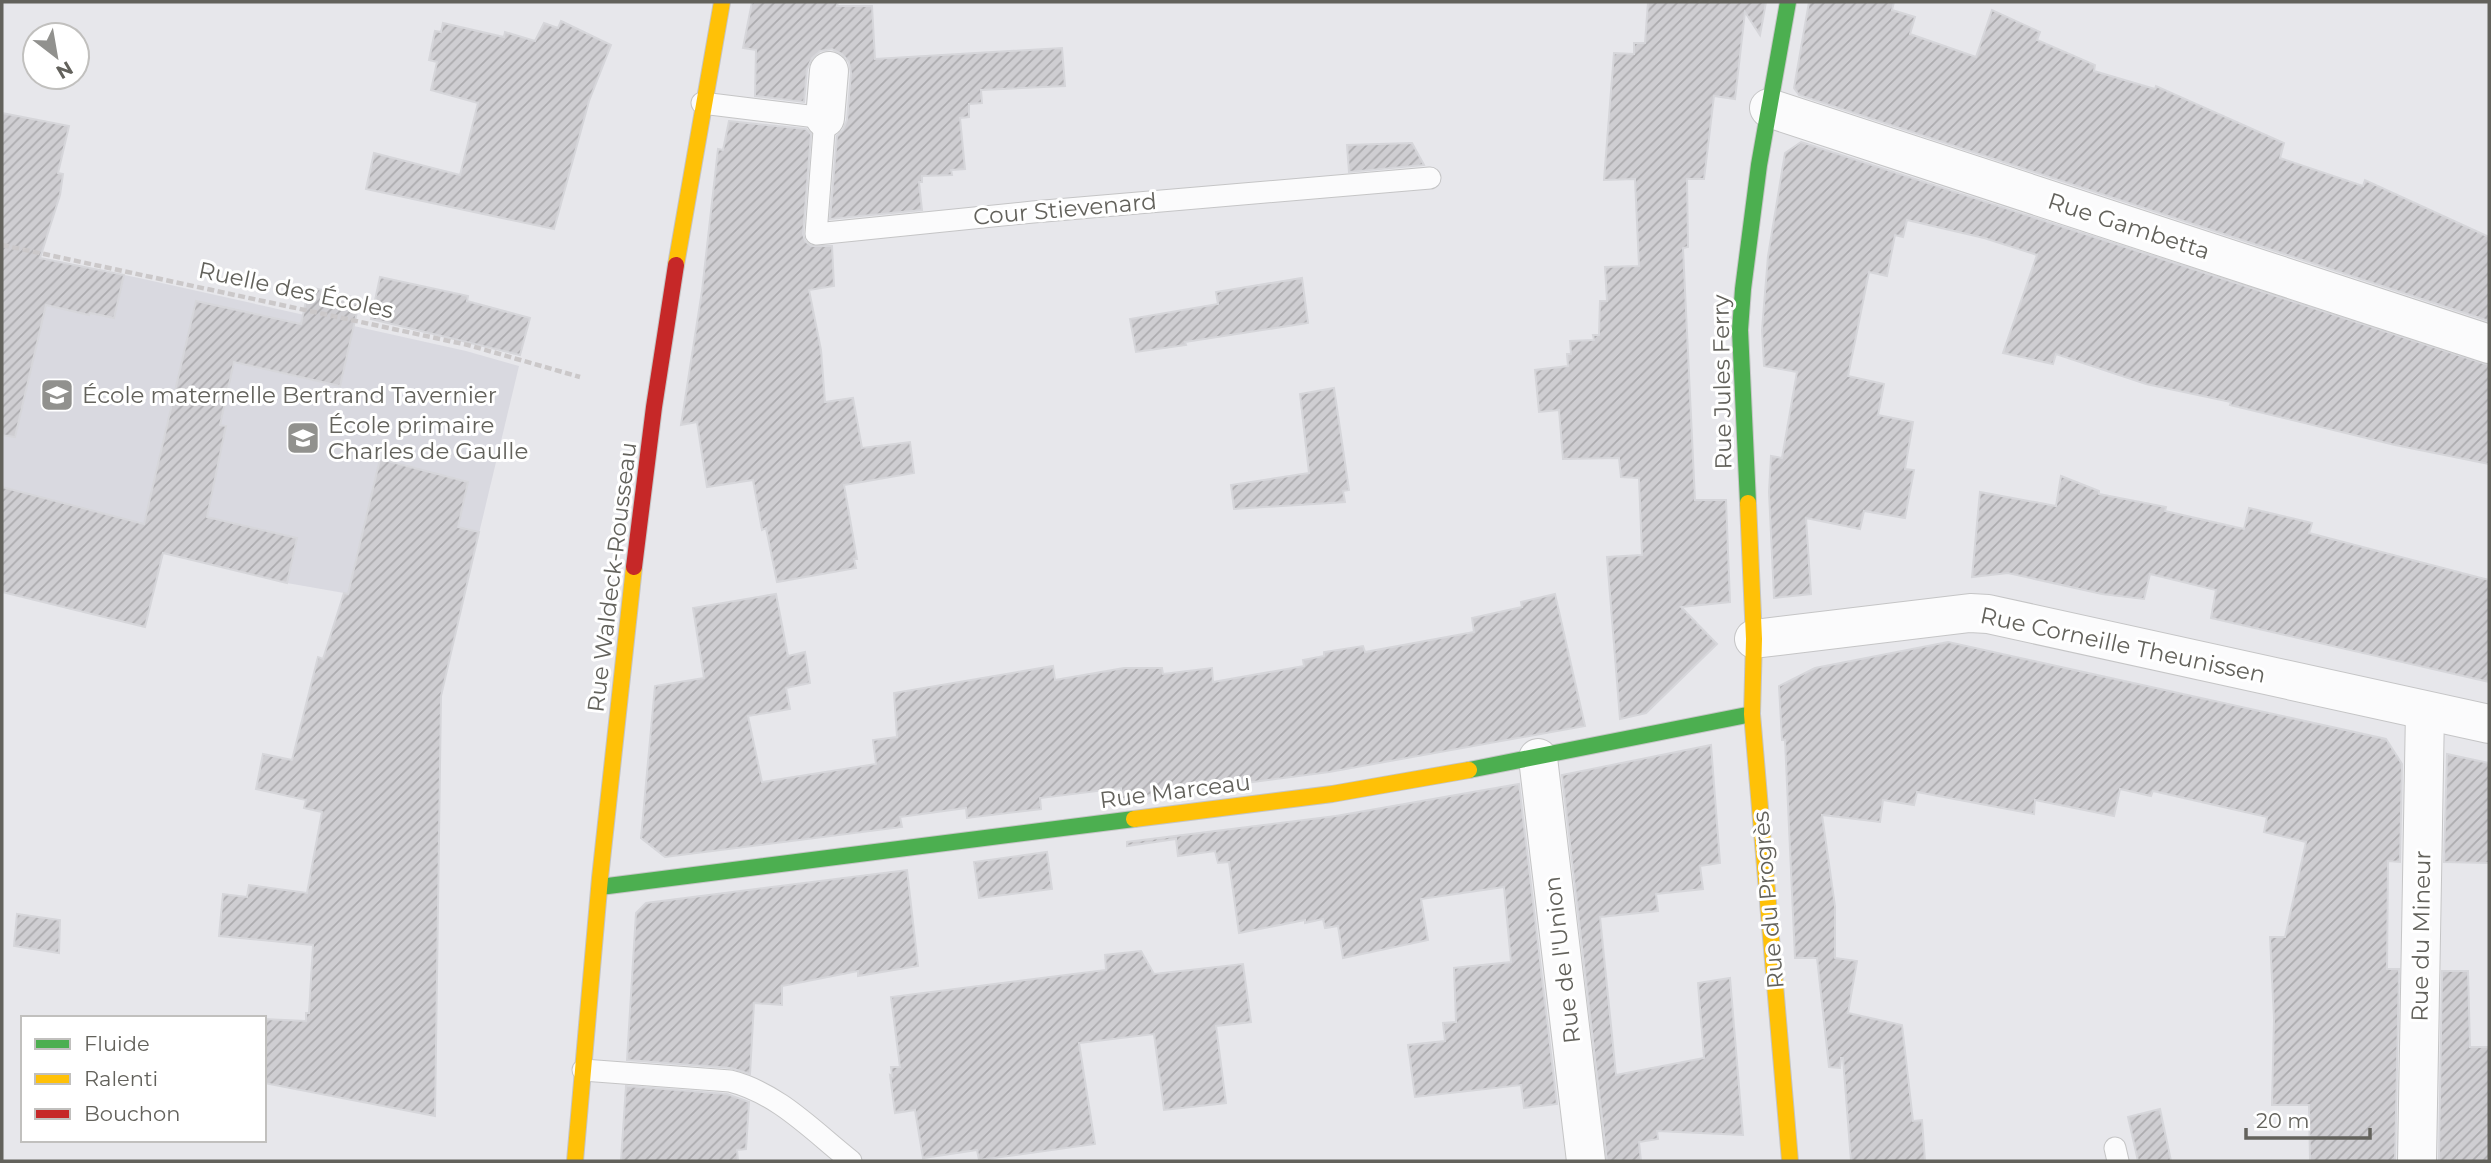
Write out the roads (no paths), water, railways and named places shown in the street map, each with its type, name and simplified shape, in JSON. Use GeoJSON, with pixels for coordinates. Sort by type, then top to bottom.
{"type":"FeatureCollection","features":[{"type":"Feature","properties":{"kind":"street","name":"Rue Waldeck-Rousseau"},"geometry":{"type":"LineString","coordinates":[[575,1161],[600,887],[653,421],[679,242],[722,2]]}},
{"type":"Feature","properties":{"kind":"street","name":"Rue Jules Ferry"},"geometry":{"type":"LineString","coordinates":[[1754,639],[1740,330],[1743,280],[1788,2]]}},
{"type":"Feature","properties":{"kind":"street","name":"Cour Stievenard"},"geometry":{"type":"LineString","coordinates":[[825,118],[829,71]]}},
{"type":"Feature","properties":{"kind":"street","name":"Rue Gambetta"},"geometry":{"type":"LineString","coordinates":[[1769,108],[2489,344]]}},
{"type":"Feature","properties":{"kind":"street","name":"Rue Corneille Theunissen"},"geometry":{"type":"LineString","coordinates":[[1754,639],[1970,613],[1988,614],[2489,724]]}},
{"type":"Feature","properties":{"kind":"street","name":"Rue du Progrès"},"geometry":{"type":"LineString","coordinates":[[1754,639],[1752,714],[1790,1161]]}},
{"type":"Feature","properties":{"kind":"street","name":"Rue du Mineur"},"geometry":{"type":"LineString","coordinates":[[2417,1161],[2425,711]]}},
{"type":"Feature","properties":{"kind":"street","name":"Rue Marceau"},"geometry":{"type":"LineString","coordinates":[[600,887],[1332,794],[1538,758],[1752,714]]}},
{"type":"Feature","properties":{"kind":"street","name":"Rue de l'Union"},"geometry":{"type":"LineString","coordinates":[[1538,758],[1587,1161]]}},
{"type":"Feature","properties":{"kind":"lane"},"geometry":{"type":"LineString","coordinates":[[702,103],[825,118]]}},
{"type":"Feature","properties":{"kind":"lane","name":"Cour Stievenard"},"geometry":{"type":"LineString","coordinates":[[825,118],[816,234],[1033,212],[1430,178]]}},
{"type":"Feature","properties":{"kind":"lane"},"geometry":{"type":"LineString","coordinates":[[583,1070],[730,1081],[746,1085],[776,1101],[851,1161]]}},
{"type":"Feature","properties":{"kind":"place","name":"École maternelle Bertrand Tavernier"},"geometry":{"type":"Point","coordinates":[57,395]}},
{"type":"Feature","properties":{"kind":"place","name":"École primaire Charles de Gaulle"},"geometry":{"type":"Point","coordinates":[303,438]}}]}
